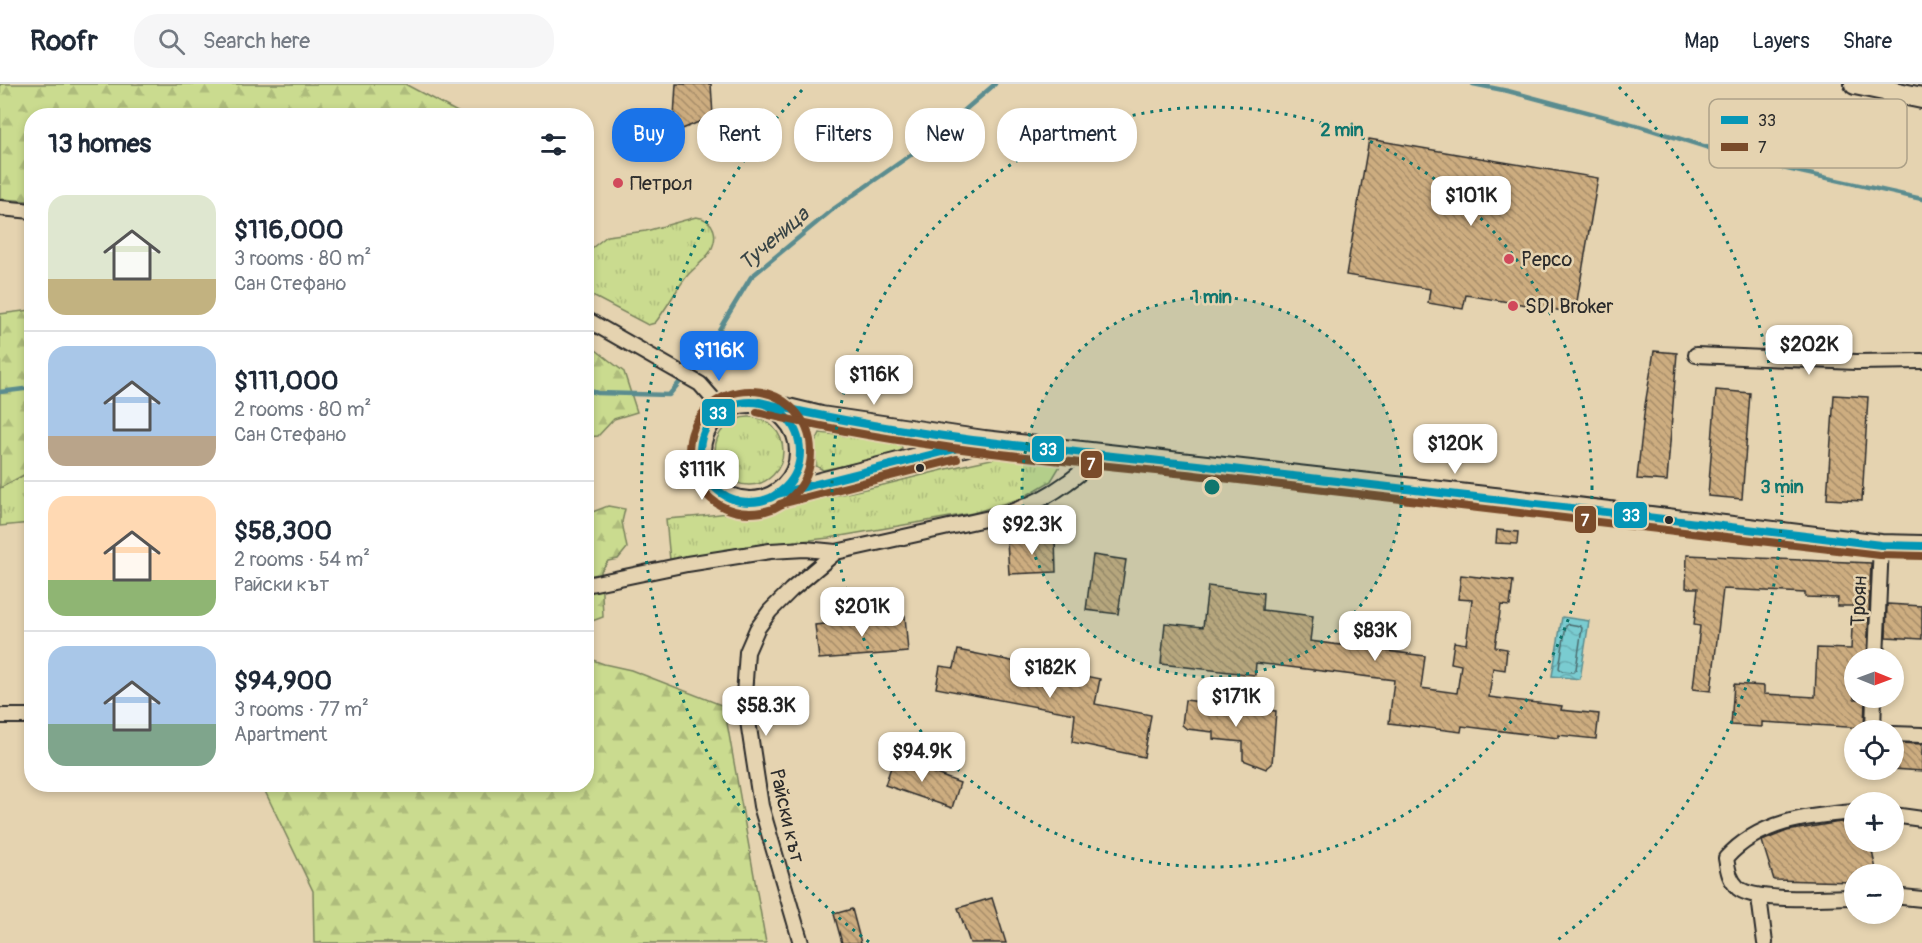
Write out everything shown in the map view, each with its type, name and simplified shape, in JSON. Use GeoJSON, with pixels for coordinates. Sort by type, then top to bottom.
{"type":"FeatureCollection","features":[{"type":"Feature","properties":{"kind":"street"},"geometry":{"type":"LineString","coordinates":[[1855,84],[1896,89],[1922,98]]}},
{"type":"Feature","properties":{"kind":"street"},"geometry":{"type":"LineString","coordinates":[[0,208],[24,210]]}},
{"type":"Feature","properties":{"kind":"street"},"geometry":{"type":"LineString","coordinates":[[594,324],[700,384],[722,409]]}},
{"type":"Feature","properties":{"kind":"street"},"geometry":{"type":"LineString","coordinates":[[1696,355],[1856,362],[1922,361]]}},
{"type":"Feature","properties":{"kind":"street"},"geometry":{"type":"LineString","coordinates":[[984,441],[777,494],[751,503],[725,496],[714,487],[706,476],[700,457],[702,437],[707,424],[722,409],[740,402],[759,402],[821,417],[984,441],[1503,499],[1881,545],[1922,546]]}},
{"type":"Feature","properties":{"kind":"street"},"geometry":{"type":"LineString","coordinates":[[759,402],[773,406],[785,415],[794,427],[800,442],[797,471],[789,484],[777,494]]}},
{"type":"Feature","properties":{"kind":"street"},"geometry":{"type":"LineString","coordinates":[[594,583],[687,564],[770,551],[805,549],[836,552],[1017,511],[1040,501],[1070,481],[1084,467],[1102,455]]}},
{"type":"Feature","properties":{"kind":"street","name":"Троян"},"geometry":{"type":"LineString","coordinates":[[1876,648],[1881,545]]}},
{"type":"Feature","properties":{"kind":"street","name":"Райски кът"},"geometry":{"type":"LineString","coordinates":[[801,943],[761,806],[744,695],[747,652],[757,629],[770,611],[836,552]]}},
{"type":"Feature","properties":{"kind":"street"},"geometry":{"type":"LineString","coordinates":[[0,716],[24,716]]}},
{"type":"Feature","properties":{"kind":"street"},"geometry":{"type":"LineString","coordinates":[[1904,734],[1922,735]]}},
{"type":"Feature","properties":{"kind":"street"},"geometry":{"type":"LineString","coordinates":[[1844,813],[1806,816],[1760,832],[1736,847],[1726,858],[1728,874],[1739,889],[1759,897],[1844,897]]}},
{"type":"Feature","properties":{"kind":"street"},"geometry":{"type":"LineString","coordinates":[[1904,817],[1922,819]]}},
{"type":"Feature","properties":{"kind":"street"},"geometry":{"type":"LineString","coordinates":[[1759,897],[1765,943]]}},
{"type":"Feature","properties":{"kind":"street"},"geometry":{"type":"LineString","coordinates":[[1904,897],[1922,899]]}},
{"type":"Feature","properties":{"kind":"green space"},"geometry":{"type":"Polygon","coordinates":[[[0,84],[405,84],[450,108],[24,108],[24,201],[0,199],[0,84]]]}},
{"type":"Feature","properties":{"kind":"green space"},"geometry":{"type":"Polygon","coordinates":[[[696,217],[707,221],[715,234],[713,246],[708,255],[690,273],[655,323],[648,325],[594,297],[594,246],[607,236],[646,231],[696,217]]]}},
{"type":"Feature","properties":{"kind":"green space"},"geometry":{"type":"Polygon","coordinates":[[[24,311],[24,475],[0,488],[0,314],[24,311]]]}},
{"type":"Feature","properties":{"kind":"green space"},"geometry":{"type":"Polygon","coordinates":[[[594,348],[624,372],[637,412],[614,419],[598,436],[594,436],[594,348]]]}},
{"type":"Feature","properties":{"kind":"green space"},"geometry":{"type":"Polygon","coordinates":[[[756,417],[768,423],[777,432],[783,444],[781,464],[773,475],[756,485],[742,485],[725,475],[717,464],[715,444],[725,427],[736,419],[756,417]]]}},
{"type":"Feature","properties":{"kind":"green space"},"geometry":{"type":"Polygon","coordinates":[[[820,433],[900,442],[902,448],[899,454],[823,470],[816,466],[815,443],[820,433]]]}},
{"type":"Feature","properties":{"kind":"green space"},"geometry":{"type":"Polygon","coordinates":[[[1014,455],[1054,457],[1060,466],[1051,481],[1022,498],[973,513],[829,538],[737,548],[670,560],[666,519],[747,511],[800,502],[1014,455]]]}},
{"type":"Feature","properties":{"kind":"green space"},"geometry":{"type":"Polygon","coordinates":[[[24,475],[24,524],[0,526],[0,488],[24,475]]]}},
{"type":"Feature","properties":{"kind":"green space"},"geometry":{"type":"Polygon","coordinates":[[[608,506],[625,509],[622,522],[627,548],[618,559],[608,561],[601,571],[603,617],[594,620],[594,511],[608,506]]]}},
{"type":"Feature","properties":{"kind":"green space"},"geometry":{"type":"Polygon","coordinates":[[[594,660],[631,670],[724,706],[766,943],[314,943],[313,891],[265,792],[594,792],[594,660]]]}},
{"type":"Feature","properties":{"kind":"water"},"geometry":{"type":"Polygon","coordinates":[[[1562,617],[1589,621],[1580,679],[1552,676],[1562,617]]]}},
{"type":"Feature","properties":{"kind":"building"},"geometry":{"type":"Polygon","coordinates":[[[676,84],[711,84],[712,108],[697,108],[697,123],[685,128],[685,108],[675,108],[676,84]]]}},
{"type":"Feature","properties":{"kind":"building"},"geometry":{"type":"Polygon","coordinates":[[[1369,139],[1598,178],[1575,313],[1466,295],[1463,309],[1428,303],[1430,289],[1346,275],[1369,139]]]}},
{"type":"Feature","properties":{"kind":"building"},"geometry":{"type":"Polygon","coordinates":[[[1654,351],[1677,353],[1667,481],[1637,479],[1645,405],[1654,351]]]}},
{"type":"Feature","properties":{"kind":"building"},"geometry":{"type":"Polygon","coordinates":[[[1716,390],[1750,393],[1742,499],[1708,496],[1716,390]]]}},
{"type":"Feature","properties":{"kind":"building"},"geometry":{"type":"Polygon","coordinates":[[[1834,395],[1868,397],[1862,501],[1827,499],[1834,395]]]}},
{"type":"Feature","properties":{"kind":"building"},"geometry":{"type":"Polygon","coordinates":[[[1497,530],[1518,532],[1517,544],[1496,543],[1497,530]]]}},
{"type":"Feature","properties":{"kind":"building"},"geometry":{"type":"Polygon","coordinates":[[[1055,538],[1056,572],[1009,574],[1007,541],[1055,538]]]}},
{"type":"Feature","properties":{"kind":"building"},"geometry":{"type":"Polygon","coordinates":[[[1093,555],[1126,560],[1118,614],[1086,610],[1093,555]]]}},
{"type":"Feature","properties":{"kind":"building"},"geometry":{"type":"Polygon","coordinates":[[[1687,555],[1871,563],[1867,648],[1851,648],[1853,606],[1837,606],[1838,598],[1805,597],[1805,593],[1723,589],[1711,691],[1693,689],[1700,626],[1694,625],[1698,588],[1686,588],[1687,555]]]}},
{"type":"Feature","properties":{"kind":"building"},"geometry":{"type":"Polygon","coordinates":[[[1461,575],[1513,581],[1510,606],[1501,605],[1495,647],[1507,649],[1505,670],[1493,668],[1489,697],[1562,706],[1561,710],[1599,714],[1596,739],[1558,735],[1558,738],[1462,726],[1461,732],[1389,723],[1394,680],[1256,663],[1255,675],[1161,664],[1165,623],[1203,627],[1208,586],[1263,593],[1262,610],[1313,616],[1310,641],[1425,656],[1421,688],[1457,693],[1461,665],[1451,663],[1454,642],[1466,644],[1472,600],[1458,599],[1461,575]]]}},
{"type":"Feature","properties":{"kind":"building"},"geometry":{"type":"Polygon","coordinates":[[[1887,604],[1922,606],[1922,639],[1886,637],[1887,604]]]}},
{"type":"Feature","properties":{"kind":"building"},"geometry":{"type":"Polygon","coordinates":[[[905,616],[908,652],[819,659],[815,625],[905,616]]]}},
{"type":"Feature","properties":{"kind":"building"},"geometry":{"type":"Polygon","coordinates":[[[1817,648],[1844,649],[1844,708],[1865,708],[1864,720],[1844,720],[1844,727],[1762,722],[1762,727],[1731,725],[1734,684],[1764,686],[1764,694],[1815,697],[1817,648]]]}},
{"type":"Feature","properties":{"kind":"building"},"geometry":{"type":"Polygon","coordinates":[[[958,650],[1100,679],[1095,704],[1151,715],[1144,757],[1072,742],[1075,714],[936,688],[940,666],[954,668],[958,650]]]}},
{"type":"Feature","properties":{"kind":"building"},"geometry":{"type":"Polygon","coordinates":[[[1185,700],[1276,711],[1272,764],[1266,769],[1243,760],[1243,742],[1213,739],[1213,732],[1187,729],[1182,725],[1185,700]]]}},
{"type":"Feature","properties":{"kind":"building"},"geometry":{"type":"Polygon","coordinates":[[[1904,743],[1922,744],[1922,771],[1904,770],[1904,743]]]}},
{"type":"Feature","properties":{"kind":"building"},"geometry":{"type":"Polygon","coordinates":[[[894,758],[960,783],[952,808],[885,785],[894,758]]]}},
{"type":"Feature","properties":{"kind":"building"},"geometry":{"type":"Polygon","coordinates":[[[1840,822],[1844,824],[1844,852],[1872,852],[1875,864],[1844,864],[1844,882],[1774,880],[1762,841],[1787,831],[1840,822]]]}},
{"type":"Feature","properties":{"kind":"building"},"geometry":{"type":"Polygon","coordinates":[[[992,898],[1006,943],[970,943],[958,908],[992,898]]]}},
{"type":"Feature","properties":{"kind":"building"},"geometry":{"type":"Polygon","coordinates":[[[852,909],[861,943],[842,943],[834,914],[852,909]]]}},
{"type":"Feature","properties":{"kind":"waterway","name":"Тученица"},"geometry":{"type":"LineString","coordinates":[[594,392],[669,395],[708,348],[751,277],[832,210],[922,147],[995,84]]}},
{"type":"Feature","properties":{"kind":"waterway","name":"Тученица"},"geometry":{"type":"LineString","coordinates":[[1473,84],[1639,126],[1709,148]]}},
{"type":"Feature","properties":{"kind":"waterway","name":"Тученица"},"geometry":{"type":"LineString","coordinates":[[1782,168],[1922,199]]}},
{"type":"Feature","properties":{"kind":"waterway","name":"Тученица"},"geometry":{"type":"LineString","coordinates":[[0,392],[24,389]]}},
{"type":"Feature","properties":{"kind":"transit line","name":"7"},"geometry":{"type":"LineString","coordinates":[[750,391],[773,396],[784,401],[793,409],[801,418],[806,429],[811,452],[806,475],[801,486],[793,495],[784,503],[773,508],[750,513],[727,508],[716,503],[707,495],[699,486],[694,475],[689,452],[694,429],[699,418],[707,409],[716,401],[727,396],[750,391]]}},
{"type":"Feature","properties":{"kind":"transit line","name":"33"},"geometry":{"type":"LineString","coordinates":[[750,402],[769,405],[786,416],[797,433],[800,452],[797,471],[786,488],[769,499],[750,502],[731,499],[714,488],[703,471],[700,452],[703,433],[714,416],[731,405],[750,402]]}},
{"type":"Feature","properties":{"kind":"transit line","name":"33"},"geometry":{"type":"LineString","coordinates":[[759,402],[876,426],[994,443],[1394,487],[1881,545],[1922,546]]}},
{"type":"Feature","properties":{"kind":"transit line","name":"7"},"geometry":{"type":"LineString","coordinates":[[757,412],[874,436],[992,453],[1392,497],[1880,555],[1922,556]]}},
{"type":"Feature","properties":{"kind":"transit line","name":"33"},"geometry":{"type":"LineString","coordinates":[[777,494],[954,449]]}},
{"type":"Feature","properties":{"kind":"transit line","name":"7"},"geometry":{"type":"LineString","coordinates":[[780,504],[957,459]]}},
{"type":"Feature","properties":{"kind":"place","name":"Петрол"},"geometry":{"type":"Point","coordinates":[618,183]}},
{"type":"Feature","properties":{"kind":"place","name":"Pepco"},"geometry":{"type":"Point","coordinates":[1509,259]}},
{"type":"Feature","properties":{"kind":"place","name":"SDI Broker"},"geometry":{"type":"Point","coordinates":[1513,306]}}]}
